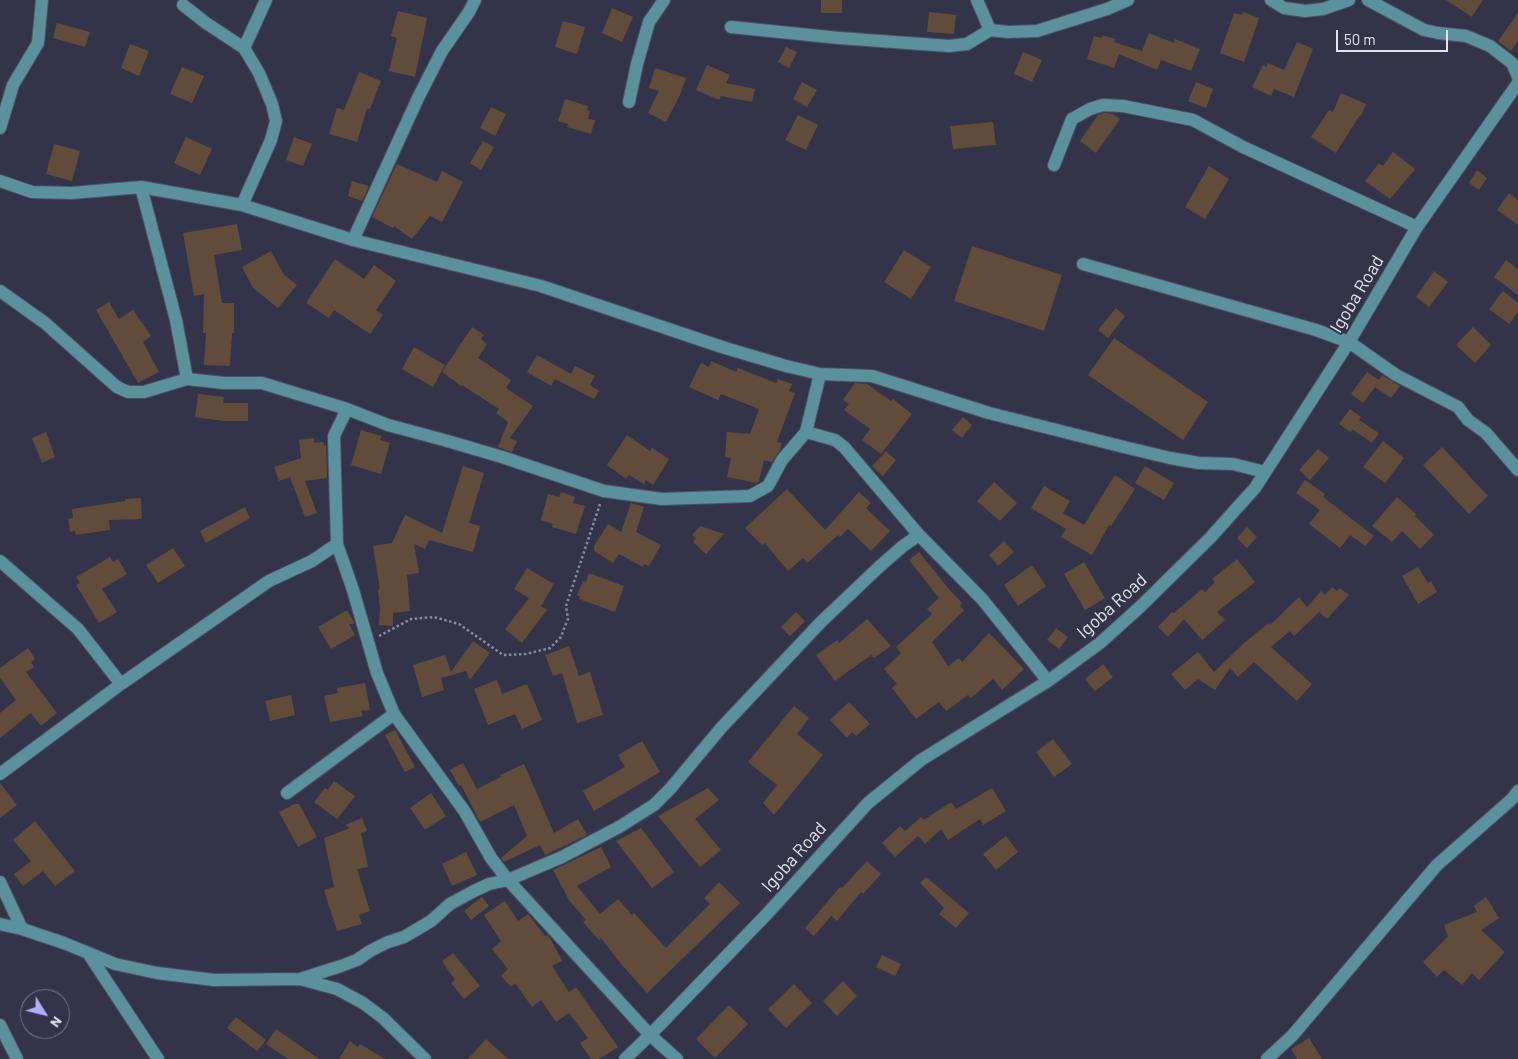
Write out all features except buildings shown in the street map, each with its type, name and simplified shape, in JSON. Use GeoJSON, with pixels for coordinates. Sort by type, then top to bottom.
{"type":"FeatureCollection","features":[{"type":"Feature","properties":{"kind":"street"},"geometry":{"type":"LineString","coordinates":[[0,128],[13,85],[38,43],[42,0]]}},
{"type":"Feature","properties":{"kind":"street"},"geometry":{"type":"LineString","coordinates":[[244,48],[266,0]]}},
{"type":"Feature","properties":{"kind":"street"},"geometry":{"type":"LineString","coordinates":[[353,240],[418,98],[442,52],[469,12],[474,0]]}},
{"type":"Feature","properties":{"kind":"street"},"geometry":{"type":"LineString","coordinates":[[629,102],[649,22],[664,0]]}},
{"type":"Feature","properties":{"kind":"street"},"geometry":{"type":"LineString","coordinates":[[977,0],[990,30]]}},
{"type":"Feature","properties":{"kind":"street"},"geometry":{"type":"LineString","coordinates":[[731,26],[839,38],[949,46],[967,44],[990,30],[1008,32],[1037,31],[1107,10],[1128,0]]}},
{"type":"Feature","properties":{"kind":"street"},"geometry":{"type":"LineString","coordinates":[[1271,0],[1284,8],[1305,11],[1323,9],[1349,0]]}},
{"type":"Feature","properties":{"kind":"street"},"geometry":{"type":"LineString","coordinates":[[1368,0],[1424,30],[1466,36],[1490,46],[1512,63],[1518,77]]}},
{"type":"Feature","properties":{"kind":"street"},"geometry":{"type":"LineString","coordinates":[[183,5],[244,48],[259,72],[272,104],[276,121],[271,140],[242,205]]}},
{"type":"Feature","properties":{"kind":"street","name":"Igoba Road"},"geometry":{"type":"LineString","coordinates":[[625,1059],[766,915],[868,802],[921,760],[1048,681],[1100,644],[1211,537],[1255,488],[1266,472],[1350,342],[1417,227],[1518,82]]}},
{"type":"Feature","properties":{"kind":"street"},"geometry":{"type":"LineString","coordinates":[[1054,165],[1072,119],[1103,104],[1123,106],[1193,120],[1243,147],[1417,227]]}},
{"type":"Feature","properties":{"kind":"street"},"geometry":{"type":"LineString","coordinates":[[0,181],[32,192],[72,193],[141,187],[242,205],[353,240],[542,286],[722,347],[786,366],[820,374],[872,376],[990,413],[1124,447],[1199,463],[1233,464],[1266,472]]}},
{"type":"Feature","properties":{"kind":"street"},"geometry":{"type":"LineString","coordinates":[[141,187],[176,320],[187,379]]}},
{"type":"Feature","properties":{"kind":"street"},"geometry":{"type":"LineString","coordinates":[[1083,264],[1350,342],[1396,375],[1458,407],[1468,420],[1486,433],[1518,470]]}},
{"type":"Feature","properties":{"kind":"street"},"geometry":{"type":"LineString","coordinates":[[0,291],[45,323],[117,387],[128,392],[144,392],[187,379],[224,383],[262,383],[347,409],[388,425],[483,451],[604,490],[662,499],[750,496],[768,486],[782,460],[806,432],[820,374]]}},
{"type":"Feature","properties":{"kind":"street"},"geometry":{"type":"LineString","coordinates":[[347,409],[334,436],[337,544],[377,673],[394,714],[465,812],[491,858],[508,880],[650,1035],[677,1059]]}},
{"type":"Feature","properties":{"kind":"street"},"geometry":{"type":"LineString","coordinates":[[806,432],[835,440],[844,447],[919,535],[982,599],[1048,681]]}},
{"type":"Feature","properties":{"kind":"street"},"geometry":{"type":"LineString","coordinates":[[300,979],[357,960],[388,942],[404,937],[431,921],[450,904],[474,891],[490,884],[508,880],[562,858],[619,827],[654,805],[670,789],[721,728],[821,622],[879,567],[919,535]]}},
{"type":"Feature","properties":{"kind":"street"},"geometry":{"type":"LineString","coordinates":[[0,774],[120,684],[269,581],[312,561],[337,544]]}},
{"type":"Feature","properties":{"kind":"street"},"geometry":{"type":"LineString","coordinates":[[0,561],[78,629],[120,684]]}},
{"type":"Feature","properties":{"kind":"street"},"geometry":{"type":"LineString","coordinates":[[287,793],[394,714]]}},
{"type":"Feature","properties":{"kind":"street"},"geometry":{"type":"LineString","coordinates":[[1267,1059],[1292,1036],[1436,865],[1512,799],[1518,791]]}},
{"type":"Feature","properties":{"kind":"street"},"geometry":{"type":"LineString","coordinates":[[0,882],[22,928]]}},
{"type":"Feature","properties":{"kind":"street"},"geometry":{"type":"LineString","coordinates":[[0,924],[22,928],[115,964],[157,973],[214,980],[300,979],[337,989],[383,1018],[425,1059]]}},
{"type":"Feature","properties":{"kind":"street"},"geometry":{"type":"LineString","coordinates":[[88,953],[158,1059]]}},
{"type":"Feature","properties":{"kind":"street"},"geometry":{"type":"LineString","coordinates":[[0,1025],[17,1059]]}},
{"type":"Feature","properties":{"kind":"path"},"geometry":{"type":"LineString","coordinates":[[368,642],[411,619],[434,617],[459,624],[503,655],[526,654],[550,648],[561,637],[566,626],[568,619],[566,606],[604,490]]}}]}
